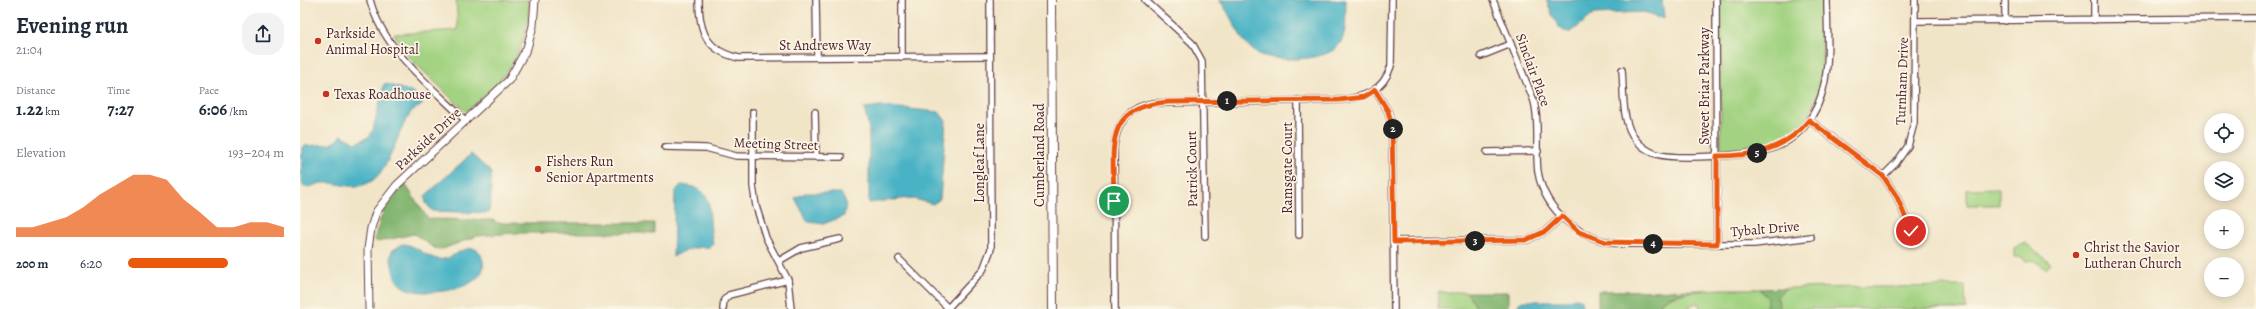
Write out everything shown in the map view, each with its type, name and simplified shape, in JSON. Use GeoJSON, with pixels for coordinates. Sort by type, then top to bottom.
{"type":"FeatureCollection","features":[{"type":"Feature","properties":{"kind":"main road","name":"Cumberland Road"},"geometry":{"type":"LineString","coordinates":[[1051,0],[1053,309]]}},
{"type":"Feature","properties":{"kind":"street"},"geometry":{"type":"LineString","coordinates":[[370,0],[380,25],[394,47],[466,122]]}},
{"type":"Feature","properties":{"kind":"street","name":"Parkside Drive"},"geometry":{"type":"LineString","coordinates":[[369,309],[368,249],[371,228],[376,212],[397,185],[466,122],[509,80],[524,57],[534,26],[535,0]]}},
{"type":"Feature","properties":{"kind":"street","name":"St Andrews Way"},"geometry":{"type":"LineString","coordinates":[[699,0],[700,25],[704,34],[712,45],[723,53],[739,58],[990,56]]}},
{"type":"Feature","properties":{"kind":"street"},"geometry":{"type":"LineString","coordinates":[[816,0],[817,58]]}},
{"type":"Feature","properties":{"kind":"street"},"geometry":{"type":"LineString","coordinates":[[902,0],[902,57]]}},
{"type":"Feature","properties":{"kind":"street","name":"Longleaf Lane"},"geometry":{"type":"LineString","coordinates":[[948,308],[983,270],[991,249],[990,0]]}},
{"type":"Feature","properties":{"kind":"street","name":"Patrick Court"},"geometry":{"type":"LineString","coordinates":[[1145,0],[1192,43],[1200,55],[1204,69],[1205,236]]}},
{"type":"Feature","properties":{"kind":"street"},"geometry":{"type":"LineString","coordinates":[[1115,309],[1114,148],[1116,131],[1128,113],[1147,103],[1358,99],[1375,90],[1388,74],[1392,60],[1392,0]]}},
{"type":"Feature","properties":{"kind":"street","name":"Sinclair Place"},"geometry":{"type":"LineString","coordinates":[[1493,0],[1536,108],[1541,182],[1551,203],[1562,216]]}},
{"type":"Feature","properties":{"kind":"street","name":"Sweet Briar Parkway"},"geometry":{"type":"LineString","coordinates":[[1716,0],[1717,244]]}},
{"type":"Feature","properties":{"kind":"street"},"geometry":{"type":"LineString","coordinates":[[1622,70],[1627,122],[1631,133],[1642,146],[1665,156],[1740,156],[1773,148],[1797,133],[1809,120],[1817,106],[1825,83],[1827,0]]}},
{"type":"Feature","properties":{"kind":"street","name":"Turnham Drive"},"geometry":{"type":"LineString","coordinates":[[1883,176],[1896,163],[1908,146],[1914,123],[1915,0]]}},
{"type":"Feature","properties":{"kind":"street"},"geometry":{"type":"LineString","coordinates":[[2005,0],[2005,21]]}},
{"type":"Feature","properties":{"kind":"street"},"geometry":{"type":"LineString","coordinates":[[2094,0],[2094,20]]}},
{"type":"Feature","properties":{"kind":"street"},"geometry":{"type":"LineString","coordinates":[[1915,21],[2256,18]]}},
{"type":"Feature","properties":{"kind":"street"},"geometry":{"type":"LineString","coordinates":[[1481,56],[1511,44]]}},
{"type":"Feature","properties":{"kind":"street"},"geometry":{"type":"LineString","coordinates":[[1375,90],[1388,111],[1392,126],[1394,309]]}},
{"type":"Feature","properties":{"kind":"street","name":"Ramsgate Court"},"geometry":{"type":"LineString","coordinates":[[1298,100],[1299,235]]}},
{"type":"Feature","properties":{"kind":"street"},"geometry":{"type":"LineString","coordinates":[[753,112],[754,194],[759,222],[788,280],[791,309]]}},
{"type":"Feature","properties":{"kind":"street"},"geometry":{"type":"LineString","coordinates":[[815,112],[816,157]]}},
{"type":"Feature","properties":{"kind":"street"},"geometry":{"type":"LineString","coordinates":[[1809,120],[1883,176],[1897,197],[1911,231]]}},
{"type":"Feature","properties":{"kind":"street","name":"Meeting Street"},"geometry":{"type":"LineString","coordinates":[[665,147],[706,148],[730,155],[753,157],[840,157]]}},
{"type":"Feature","properties":{"kind":"street"},"geometry":{"type":"LineString","coordinates":[[1487,152],[1538,151]]}},
{"type":"Feature","properties":{"kind":"street"},"geometry":{"type":"LineString","coordinates":[[1394,242],[1526,240],[1546,231],[1562,216]]}},
{"type":"Feature","properties":{"kind":"street","name":"Tybalt Drive"},"geometry":{"type":"LineString","coordinates":[[1562,216],[1579,232],[1606,242],[1754,244],[1811,236]]}},
{"type":"Feature","properties":{"kind":"street"},"geometry":{"type":"LineString","coordinates":[[779,260],[801,248],[840,239]]}},
{"type":"Feature","properties":{"kind":"street"},"geometry":{"type":"LineString","coordinates":[[899,259],[948,308]]}},
{"type":"Feature","properties":{"kind":"street"},"geometry":{"type":"LineString","coordinates":[[722,309],[724,300],[729,295],[788,280]]}},
{"type":"Feature","properties":{"kind":"green space"},"geometry":{"type":"Polygon","coordinates":[[[456,0],[529,0],[527,28],[519,51],[513,62],[497,83],[474,105],[465,111],[410,58],[394,34],[458,30],[456,0]]]}},
{"type":"Feature","properties":{"kind":"green space"},"geometry":{"type":"Polygon","coordinates":[[[1720,0],[1821,0],[1822,68],[1815,101],[1808,116],[1796,131],[1773,144],[1752,151],[1736,153],[1721,152],[1720,0]]]}},
{"type":"Feature","properties":{"kind":"green space"},"geometry":{"type":"Polygon","coordinates":[[[405,184],[428,219],[494,220],[497,223],[654,223],[654,233],[515,233],[477,236],[440,250],[414,234],[377,242],[374,239],[384,209],[405,184]]]}},
{"type":"Feature","properties":{"kind":"green space"},"geometry":{"type":"Polygon","coordinates":[[[1999,188],[1999,205],[1967,205],[1967,189],[1999,188]]]}},
{"type":"Feature","properties":{"kind":"green space"},"geometry":{"type":"Polygon","coordinates":[[[2024,242],[2051,264],[2046,269],[2033,260],[2026,261],[2021,257],[2014,257],[2014,248],[2024,242]]]}},
{"type":"Feature","properties":{"kind":"green space"},"geometry":{"type":"Polygon","coordinates":[[[1965,286],[1966,309],[1780,309],[1777,296],[1786,288],[1965,286]]]}},
{"type":"Feature","properties":{"kind":"green space"},"geometry":{"type":"Polygon","coordinates":[[[1785,288],[1777,296],[1780,309],[1761,309],[1766,307],[1768,298],[1760,289],[1785,288]]]}},
{"type":"Feature","properties":{"kind":"green space"},"geometry":{"type":"Polygon","coordinates":[[[1760,289],[1768,298],[1766,307],[1761,309],[1701,309],[1698,303],[1689,305],[1692,309],[1660,309],[1661,301],[1685,293],[1710,290],[1760,289]]]}},
{"type":"Feature","properties":{"kind":"green space"},"geometry":{"type":"Polygon","coordinates":[[[1705,290],[1676,294],[1661,301],[1660,309],[1598,309],[1598,291],[1705,290]]]}},
{"type":"Feature","properties":{"kind":"green space"},"geometry":{"type":"Polygon","coordinates":[[[1438,292],[1467,292],[1477,309],[1438,309],[1438,292]]]}},
{"type":"Feature","properties":{"kind":"green space"},"geometry":{"type":"Polygon","coordinates":[[[1467,292],[1508,292],[1508,309],[1477,309],[1467,292]]]}},
{"type":"Feature","properties":{"kind":"water"},"geometry":{"type":"Polygon","coordinates":[[[1219,0],[1346,0],[1346,23],[1344,35],[1339,45],[1333,51],[1311,58],[1284,59],[1261,55],[1248,46],[1239,34],[1224,6],[1219,0]]]}},
{"type":"Feature","properties":{"kind":"water"},"geometry":{"type":"Polygon","coordinates":[[[1546,0],[1662,0],[1664,18],[1655,17],[1644,12],[1594,14],[1571,32],[1566,32],[1558,26],[1546,0]]]}},
{"type":"Feature","properties":{"kind":"water"},"geometry":{"type":"Polygon","coordinates":[[[384,84],[415,93],[423,104],[412,111],[406,120],[387,163],[381,172],[374,179],[360,186],[324,183],[304,187],[301,180],[303,146],[332,144],[341,135],[356,143],[370,136],[373,130],[384,84]]]}},
{"type":"Feature","properties":{"kind":"water"},"geometry":{"type":"Polygon","coordinates":[[[880,106],[939,112],[946,121],[940,199],[933,204],[910,198],[869,203],[869,129],[864,108],[880,106]]]}},
{"type":"Feature","properties":{"kind":"water"},"geometry":{"type":"Polygon","coordinates":[[[471,154],[491,172],[491,202],[488,213],[432,211],[426,203],[425,196],[471,154]]]}},
{"type":"Feature","properties":{"kind":"water"},"geometry":{"type":"Polygon","coordinates":[[[681,185],[693,187],[701,191],[706,196],[709,203],[713,242],[711,247],[691,249],[673,257],[675,191],[681,185]]]}},
{"type":"Feature","properties":{"kind":"water"},"geometry":{"type":"Polygon","coordinates":[[[805,193],[841,193],[846,203],[844,216],[823,224],[808,222],[795,198],[805,193]]]}},
{"type":"Feature","properties":{"kind":"water"},"geometry":{"type":"Polygon","coordinates":[[[402,244],[412,246],[433,258],[438,259],[447,258],[465,249],[475,249],[479,251],[481,255],[483,269],[478,278],[455,289],[427,292],[414,291],[402,286],[396,280],[394,275],[391,262],[391,253],[402,244]]]}},
{"type":"Feature","properties":{"kind":"water"},"geometry":{"type":"Polygon","coordinates":[[[1575,298],[1581,299],[1582,309],[1517,309],[1519,303],[1523,301],[1567,301],[1575,298]]]}},
{"type":"Feature","properties":{"kind":"place","name":"Parkside Animal Hospital"},"geometry":{"type":"Point","coordinates":[318,41]}},
{"type":"Feature","properties":{"kind":"place","name":"Texas Roadhouse"},"geometry":{"type":"Point","coordinates":[326,94]}},
{"type":"Feature","properties":{"kind":"place","name":"Fishers Run Senior Apartments"},"geometry":{"type":"Point","coordinates":[538,169]}},
{"type":"Feature","properties":{"kind":"place","name":"Christ the Savior Lutheran Church"},"geometry":{"type":"Point","coordinates":[2076,255]}},
{"type":"Feature","properties":{"kind":"route"},"geometry":{"type":"LineString","coordinates":[[1114,201],[1114,148],[1116,131],[1122,120],[1130,112],[1147,103],[1358,99],[1375,90],[1388,111],[1392,126],[1394,242],[1526,240],[1546,231],[1562,216],[1579,232],[1594,239],[1606,242],[1620,244],[1717,244],[1717,156],[1740,156],[1766,151],[1787,141],[1809,120],[1883,176],[1897,197],[1911,231]]}}]}
